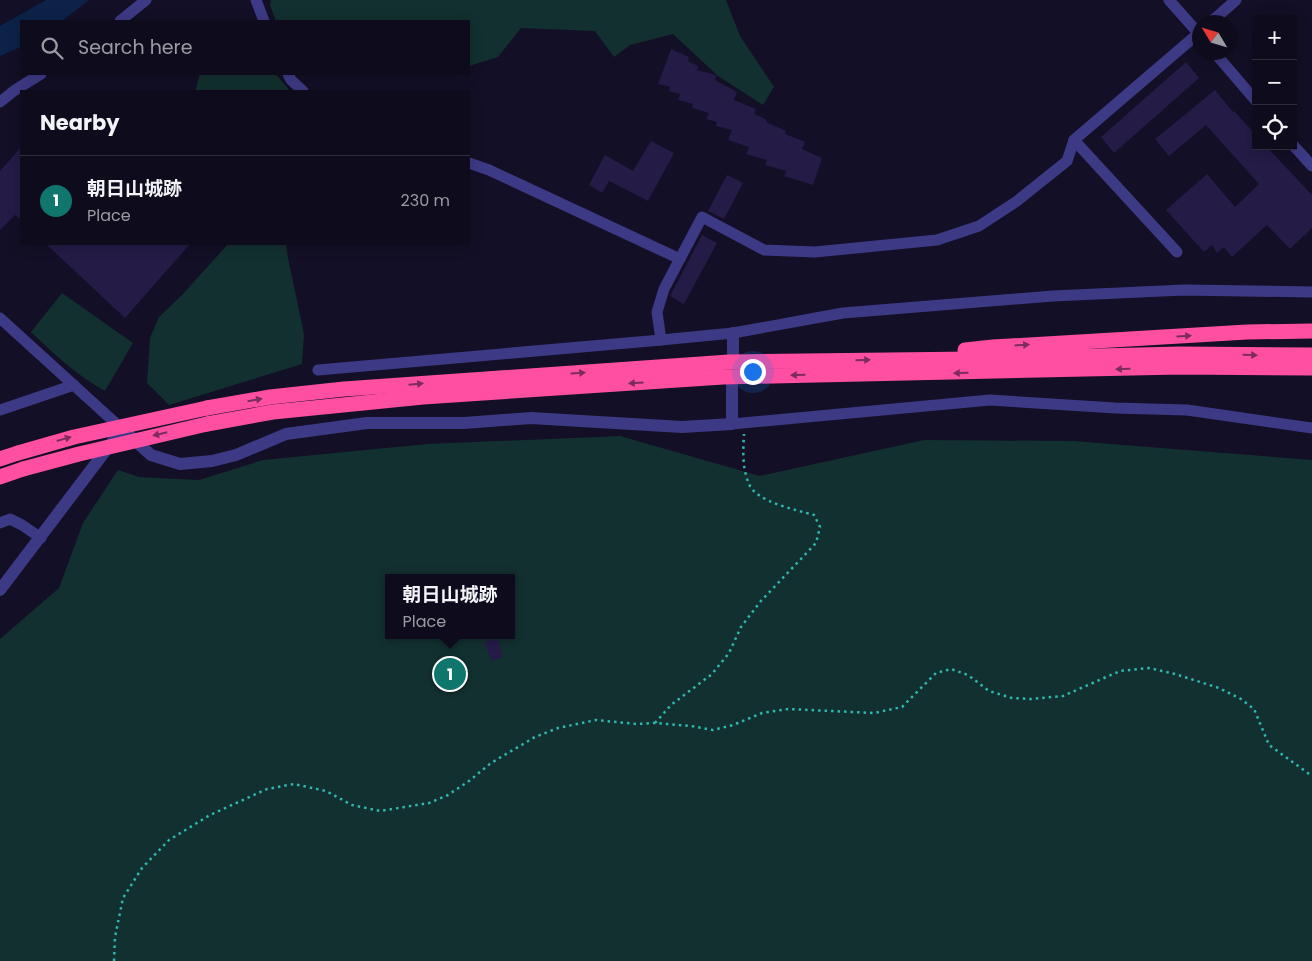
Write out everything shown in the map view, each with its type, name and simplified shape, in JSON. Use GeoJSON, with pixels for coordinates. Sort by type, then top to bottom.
{"type":"FeatureCollection","features":[{"type":"Feature","properties":{"kind":"highway"},"geometry":{"type":"LineString","coordinates":[[887,360],[993,347],[1247,332],[1312,332]]}},
{"type":"Feature","properties":{"kind":"highway"},"geometry":{"type":"LineString","coordinates":[[0,459],[74,436],[207,408],[270,397],[422,383],[728,362],[1180,354],[1312,356]]}},
{"type":"Feature","properties":{"kind":"highway"},"geometry":{"type":"LineString","coordinates":[[0,478],[23,469],[79,454],[207,424],[273,412],[423,397],[723,377],[1158,368],[1312,368]]}},
{"type":"Feature","properties":{"kind":"highway"},"geometry":{"type":"LineString","coordinates":[[1158,368],[1312,379]]}},
{"type":"Feature","properties":{"kind":"street"},"geometry":{"type":"LineString","coordinates":[[121,20],[146,0]]}},
{"type":"Feature","properties":{"kind":"street"},"geometry":{"type":"LineString","coordinates":[[256,0],[264,20]]}},
{"type":"Feature","properties":{"kind":"street"},"geometry":{"type":"LineString","coordinates":[[1169,0],[1192,26]]}},
{"type":"Feature","properties":{"kind":"street"},"geometry":{"type":"LineString","coordinates":[[1219,15],[1236,0]]}},
{"type":"Feature","properties":{"kind":"street"},"geometry":{"type":"LineString","coordinates":[[661,340],[657,312],[664,289],[702,217],[764,250],[816,252],[937,240],[979,226],[1017,202],[1066,161],[1074,140],[1192,40]]}},
{"type":"Feature","properties":{"kind":"street"},"geometry":{"type":"LineString","coordinates":[[1221,60],[1252,96]]}},
{"type":"Feature","properties":{"kind":"street"},"geometry":{"type":"LineString","coordinates":[[0,102],[39,75]]}},
{"type":"Feature","properties":{"kind":"street"},"geometry":{"type":"LineString","coordinates":[[288,75],[302,90]]}},
{"type":"Feature","properties":{"kind":"street"},"geometry":{"type":"LineString","coordinates":[[1074,140],[1177,252]]}},
{"type":"Feature","properties":{"kind":"street"},"geometry":{"type":"LineString","coordinates":[[1297,149],[1312,166]]}},
{"type":"Feature","properties":{"kind":"street"},"geometry":{"type":"LineString","coordinates":[[470,163],[489,170],[680,259]]}},
{"type":"Feature","properties":{"kind":"street"},"geometry":{"type":"LineString","coordinates":[[318,370],[733,333],[843,314],[1053,296],[1184,290],[1312,292]]}},
{"type":"Feature","properties":{"kind":"street"},"geometry":{"type":"LineString","coordinates":[[0,318],[151,455],[180,464],[212,461],[236,455],[286,434],[366,423],[464,423],[532,418],[682,427],[738,424],[990,400],[1116,408],[1188,410],[1312,428]]}},
{"type":"Feature","properties":{"kind":"street"},"geometry":{"type":"LineString","coordinates":[[733,333],[733,353]]}},
{"type":"Feature","properties":{"kind":"street"},"geometry":{"type":"LineString","coordinates":[[732,384],[738,424]]}},
{"type":"Feature","properties":{"kind":"street"},"geometry":{"type":"LineString","coordinates":[[0,410],[74,385]]}},
{"type":"Feature","properties":{"kind":"street"},"geometry":{"type":"LineString","coordinates":[[0,590],[122,429]]}},
{"type":"Feature","properties":{"kind":"street"},"geometry":{"type":"LineString","coordinates":[[0,523],[10,519],[22,524],[41,538]]}},
{"type":"Feature","properties":{"kind":"path"},"geometry":{"type":"LineString","coordinates":[[655,723],[671,705],[712,674],[729,653],[741,627],[760,602],[816,543],[820,527],[814,515],[763,499],[749,486],[744,467],[738,424]]}},
{"type":"Feature","properties":{"kind":"path"},"geometry":{"type":"LineString","coordinates":[[114,961],[115,937],[123,898],[142,868],[169,840],[210,815],[267,789],[294,784],[326,791],[352,805],[380,811],[429,803],[448,795],[491,762],[535,737],[558,728],[596,720],[691,726],[713,730],[733,725],[762,713],[788,709],[874,713],[902,707],[936,673],[951,669],[968,675],[989,691],[1012,698],[1031,699],[1063,696],[1120,671],[1149,668],[1219,688],[1241,699],[1254,709],[1268,745],[1312,776]]}},
{"type":"Feature","properties":{"kind":"green space"},"geometry":{"type":"Polygon","coordinates":[[[271,0],[726,0],[740,36],[774,87],[763,105],[718,76],[673,34],[630,45],[614,57],[595,31],[521,28],[498,57],[470,66],[470,20],[276,20],[270,5],[271,0]]]}},
{"type":"Feature","properties":{"kind":"green space"},"geometry":{"type":"Polygon","coordinates":[[[200,75],[277,75],[289,90],[195,90],[200,75]]]}},
{"type":"Feature","properties":{"kind":"green space"},"geometry":{"type":"Polygon","coordinates":[[[227,245],[286,245],[304,334],[302,364],[169,405],[147,383],[150,338],[159,317],[182,295],[227,245]]]}},
{"type":"Feature","properties":{"kind":"green space"},"geometry":{"type":"Polygon","coordinates":[[[62,293],[133,343],[105,391],[75,371],[31,332],[62,293]]]}},
{"type":"Feature","properties":{"kind":"green space"},"geometry":{"type":"Polygon","coordinates":[[[620,436],[760,476],[924,440],[1073,441],[1312,460],[1312,961],[0,961],[0,639],[59,588],[83,523],[118,470],[139,477],[199,480],[263,460],[427,444],[620,436]]]}},
{"type":"Feature","properties":{"kind":"water"},"geometry":{"type":"Polygon","coordinates":[[[46,0],[89,0],[63,20],[20,20],[20,47],[0,56],[0,26],[46,0]]]}},
{"type":"Feature","properties":{"kind":"building"},"geometry":{"type":"Polygon","coordinates":[[[671,49],[689,57],[688,61],[698,66],[697,70],[716,75],[715,80],[737,92],[734,100],[756,109],[754,114],[786,131],[785,134],[805,142],[802,149],[822,158],[813,185],[784,176],[786,171],[765,165],[767,160],[746,154],[749,147],[728,140],[732,130],[716,126],[717,122],[706,119],[709,113],[692,108],[693,104],[678,100],[680,94],[669,91],[670,87],[658,84],[671,49]]]}},
{"type":"Feature","properties":{"kind":"building"},"geometry":{"type":"Polygon","coordinates":[[[1186,62],[1199,78],[1114,153],[1101,137],[1186,62]]]}},
{"type":"Feature","properties":{"kind":"building"},"geometry":{"type":"Polygon","coordinates":[[[1215,90],[1233,112],[1252,131],[1252,150],[1270,150],[1312,195],[1312,228],[1290,249],[1267,225],[1232,257],[1224,247],[1217,253],[1212,245],[1204,252],[1166,210],[1207,174],[1235,207],[1259,184],[1206,125],[1169,156],[1155,139],[1215,90]]]}},
{"type":"Feature","properties":{"kind":"building"},"geometry":{"type":"Polygon","coordinates":[[[651,141],[674,153],[648,201],[609,181],[602,193],[589,185],[605,155],[633,171],[651,141]]]}},
{"type":"Feature","properties":{"kind":"building"},"geometry":{"type":"Polygon","coordinates":[[[20,148],[20,219],[15,215],[0,230],[0,171],[20,148]]]}},
{"type":"Feature","properties":{"kind":"building"},"geometry":{"type":"Polygon","coordinates":[[[727,175],[743,183],[724,219],[708,211],[727,175]]]}},
{"type":"Feature","properties":{"kind":"building"},"geometry":{"type":"Polygon","coordinates":[[[702,235],[717,243],[684,304],[670,296],[702,235]]]}},
{"type":"Feature","properties":{"kind":"building"},"geometry":{"type":"Polygon","coordinates":[[[47,245],[189,245],[125,318],[47,245]]]}},
{"type":"Feature","properties":{"kind":"building"},"geometry":{"type":"Polygon","coordinates":[[[498,639],[503,657],[491,661],[485,642],[498,639]]]}},
{"type":"Feature","properties":{"kind":"place","name":"朝日山城跡"},"geometry":{"type":"Point","coordinates":[450,674]}}]}
